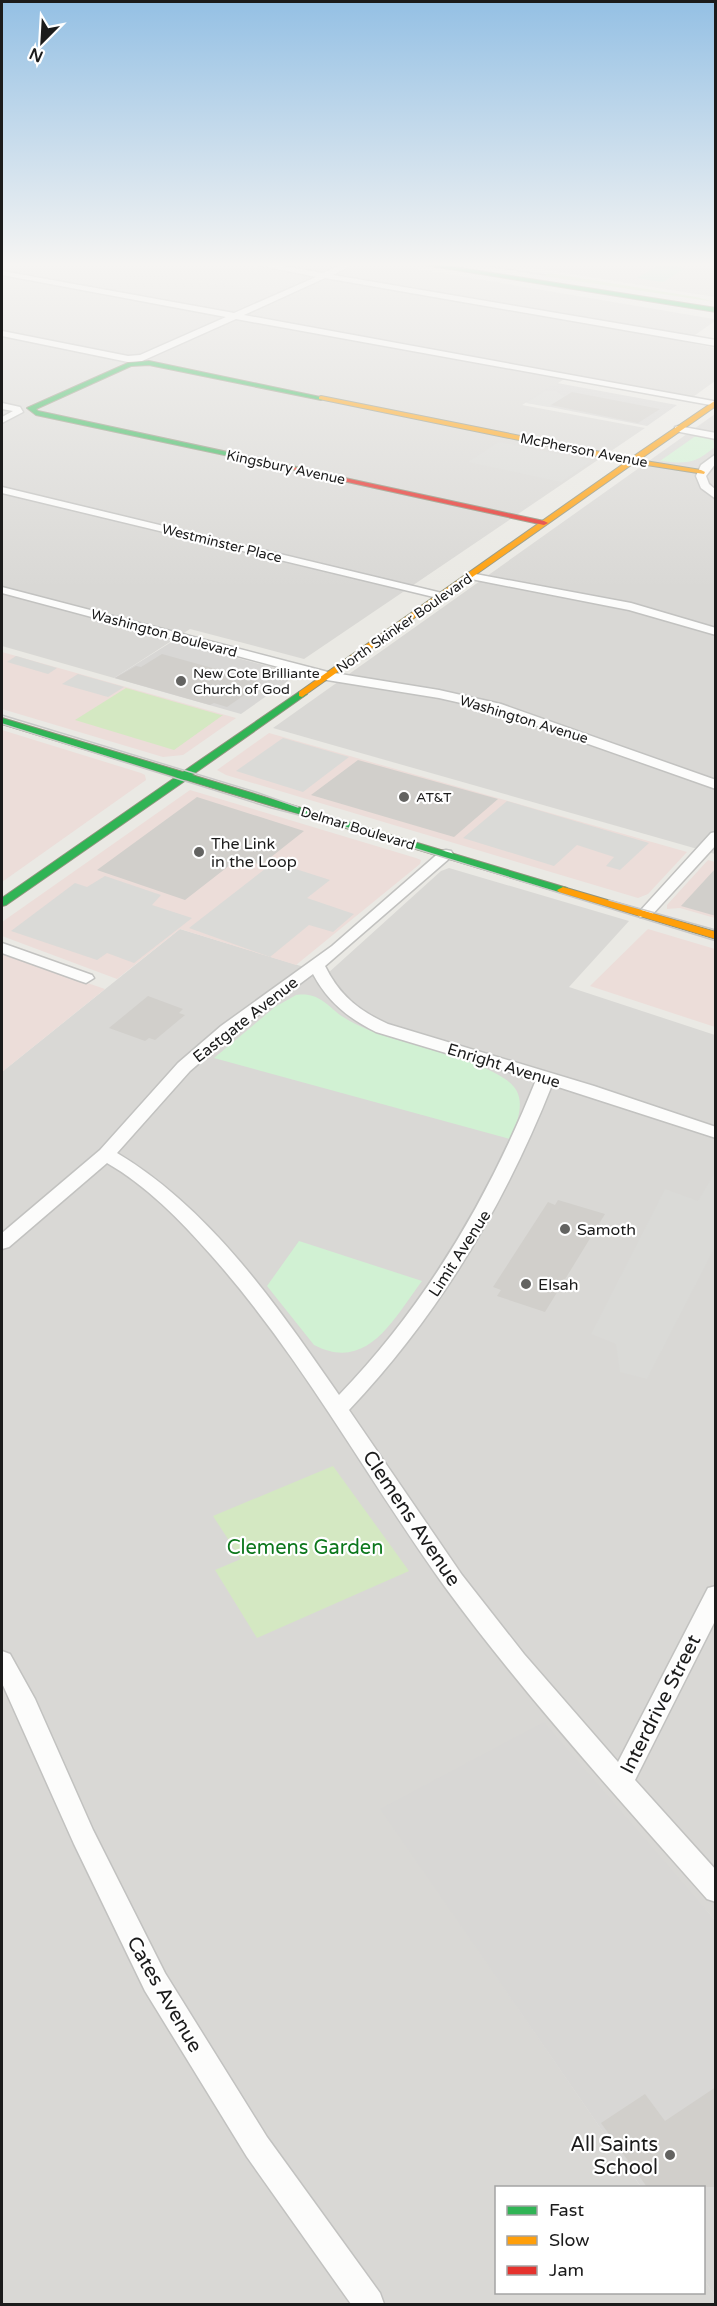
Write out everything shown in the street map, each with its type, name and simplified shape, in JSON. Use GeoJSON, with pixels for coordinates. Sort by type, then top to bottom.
{"type":"FeatureCollection","features":[{"type":"Feature","properties":{"kind":"main road","name":"McPherson Avenue"},"geometry":{"type":"LineString","coordinates":[[24,410],[108,373]]}},
{"type":"Feature","properties":{"kind":"main road","name":"McPherson Avenue"},"geometry":{"type":"LineString","coordinates":[[196,373],[633,461],[701,472]]}},
{"type":"Feature","properties":{"kind":"main road","name":"North Skinker Boulevard"},"geometry":{"type":"LineString","coordinates":[[2,903],[714,403]]}},
{"type":"Feature","properties":{"kind":"main road","name":"Kingsbury Avenue"},"geometry":{"type":"LineString","coordinates":[[24,410],[544,523]]}},
{"type":"Feature","properties":{"kind":"main road","name":"Delmar Boulevard"},"geometry":{"type":"LineString","coordinates":[[2,721],[716,936]]}},
{"type":"Feature","properties":{"kind":"street"},"geometry":{"type":"LineString","coordinates":[[545,373],[714,403]]}},
{"type":"Feature","properties":{"kind":"street","name":"Kingsbury Avenue"},"geometry":{"type":"LineString","coordinates":[[2,406],[24,410]]}},
{"type":"Feature","properties":{"kind":"street"},"geometry":{"type":"LineString","coordinates":[[2,420],[24,410]]}},
{"type":"Feature","properties":{"kind":"street"},"geometry":{"type":"LineString","coordinates":[[678,429],[716,436]]}},
{"type":"Feature","properties":{"kind":"street"},"geometry":{"type":"LineString","coordinates":[[716,457],[701,472],[700,480],[704,487],[716,495]]}},
{"type":"Feature","properties":{"kind":"street","name":"Westminster Place"},"geometry":{"type":"LineString","coordinates":[[2,490],[442,596]]}},
{"type":"Feature","properties":{"kind":"street"},"geometry":{"type":"LineString","coordinates":[[470,576],[631,607],[716,632]]}},
{"type":"Feature","properties":{"kind":"street","name":"Washington Boulevard"},"geometry":{"type":"LineString","coordinates":[[2,590],[327,676]]}},
{"type":"Feature","properties":{"kind":"street","name":"Washington Avenue"},"geometry":{"type":"LineString","coordinates":[[327,676],[439,694],[496,708],[716,785]]}},
{"type":"Feature","properties":{"kind":"street"},"geometry":{"type":"LineString","coordinates":[[645,914],[716,836]]}},
{"type":"Feature","properties":{"kind":"street","name":"Eastgate Avenue"},"geometry":{"type":"LineString","coordinates":[[2,1243],[106,1154],[183,1067],[227,1030],[317,965],[446,854]]}},
{"type":"Feature","properties":{"kind":"street"},"geometry":{"type":"LineString","coordinates":[[2,948],[86,978]]}},
{"type":"Feature","properties":{"kind":"street","name":"Enright Avenue"},"geometry":{"type":"LineString","coordinates":[[317,965],[337,1000],[361,1018],[408,1037],[546,1077],[716,1133]]}},
{"type":"Feature","properties":{"kind":"street","name":"Limit Avenue"},"geometry":{"type":"LineString","coordinates":[[338,1409],[386,1357],[418,1317],[459,1255],[505,1176],[546,1077]]}},
{"type":"Feature","properties":{"kind":"street","name":"Clemens Avenue"},"geometry":{"type":"LineString","coordinates":[[106,1154],[135,1171],[161,1191],[234,1267],[277,1322],[453,1579],[539,1690],[716,1890]]}},
{"type":"Feature","properties":{"kind":"street","name":"Interdrive Street"},"geometry":{"type":"LineString","coordinates":[[621,1782],[716,1595]]}},
{"type":"Feature","properties":{"kind":"street","name":"Cates Avenue"},"geometry":{"type":"LineString","coordinates":[[2,1660],[23,1700],[82,1836],[155,1982],[256,2147],[369,2304]]}},
{"type":"Feature","properties":{"kind":"shaded area"},"geometry":{"type":"Polygon","coordinates":[[[2,373],[715,373],[715,381],[693,397],[571,375],[522,405],[645,428],[304,659],[190,629],[114,678],[2,646],[2,373]]]}},
{"type":"Feature","properties":{"kind":"shaded area"},"geometry":{"type":"Polygon","coordinates":[[[557,383],[677,405],[647,426],[525,402],[557,383]]]}},
{"type":"Feature","properties":{"kind":"shaded area"},"geometry":{"type":"Polygon","coordinates":[[[545,391],[556,391],[565,397],[548,407],[526,403],[545,391]]]}},
{"type":"Feature","properties":{"kind":"shaded area"},"geometry":{"type":"Polygon","coordinates":[[[715,414],[715,854],[273,728],[715,414]]]}},
{"type":"Feature","properties":{"kind":"shaded area"},"geometry":{"type":"Polygon","coordinates":[[[499,442],[591,461],[561,482],[468,462],[499,442]]]}},
{"type":"Feature","properties":{"kind":"shaded area"},"geometry":{"type":"Polygon","coordinates":[[[173,641],[294,673],[295,676],[241,714],[114,678],[173,641]]]}},
{"type":"Feature","properties":{"kind":"shaded area"},"geometry":{"type":"Polygon","coordinates":[[[2,652],[236,718],[183,755],[163,757],[2,709],[2,652]]]}},
{"type":"Feature","properties":{"kind":"shaded area"},"geometry":{"type":"Polygon","coordinates":[[[16,656],[57,668],[48,674],[7,662],[16,656]]]}},
{"type":"Feature","properties":{"kind":"shaded area"},"geometry":{"type":"Polygon","coordinates":[[[78,674],[124,687],[108,697],[62,684],[78,674]]]}},
{"type":"Feature","properties":{"kind":"shaded area"},"geometry":{"type":"Polygon","coordinates":[[[2,730],[141,773],[145,775],[146,780],[2,882],[2,730]]]}},
{"type":"Feature","properties":{"kind":"shaded area"},"geometry":{"type":"Polygon","coordinates":[[[269,733],[687,852],[648,894],[638,898],[226,775],[217,770],[269,733]]]}},
{"type":"Feature","properties":{"kind":"shaded area"},"geometry":{"type":"Polygon","coordinates":[[[283,738],[349,757],[303,792],[236,771],[283,738]]]}},
{"type":"Feature","properties":{"kind":"shaded area"},"geometry":{"type":"Polygon","coordinates":[[[190,790],[416,858],[421,860],[420,864],[296,965],[180,929],[117,979],[2,936],[2,922],[190,790]]]}},
{"type":"Feature","properties":{"kind":"shaded area"},"geometry":{"type":"Polygon","coordinates":[[[507,801],[649,843],[620,870],[606,866],[614,857],[577,845],[554,866],[463,838],[507,801]]]}},
{"type":"Feature","properties":{"kind":"shaded area"},"geometry":{"type":"Polygon","coordinates":[[[708,860],[715,862],[715,918],[680,908],[667,909],[667,905],[708,860]]]}},
{"type":"Feature","properties":{"kind":"shaded area"},"geometry":{"type":"Polygon","coordinates":[[[274,862],[330,880],[307,898],[354,914],[333,932],[309,925],[270,957],[189,928],[274,862]]]}},
{"type":"Feature","properties":{"kind":"shaded area"},"geometry":{"type":"Polygon","coordinates":[[[449,868],[629,921],[569,987],[715,1035],[715,1920],[696,1899],[381,1809],[640,2186],[495,2186],[495,2294],[705,2294],[705,2281],[715,2297],[715,2304],[2,2304],[2,1072],[180,929],[327,974],[441,871],[449,868]]]}},
{"type":"Feature","properties":{"kind":"shaded area"},"geometry":{"type":"Polygon","coordinates":[[[105,876],[161,895],[152,905],[192,918],[134,963],[107,953],[97,960],[11,931],[75,883],[87,887],[105,876]]]}},
{"type":"Feature","properties":{"kind":"shaded area"},"geometry":{"type":"Polygon","coordinates":[[[648,929],[715,949],[715,1027],[590,986],[648,929]]]}},
{"type":"Feature","properties":{"kind":"shaded area"},"geometry":{"type":"Polygon","coordinates":[[[2,954],[105,989],[2,1072],[2,954]]]}},
{"type":"Feature","properties":{"kind":"shaded area"},"geometry":{"type":"Polygon","coordinates":[[[715,1172],[715,1247],[647,1379],[620,1372],[616,1344],[591,1334],[665,1189],[698,1201],[715,1172]]]}},
{"type":"Feature","properties":{"kind":"shaded area"},"geometry":{"type":"Polygon","coordinates":[[[544,1722],[715,1920],[715,2297],[705,2281],[705,2186],[640,2186],[380,1809],[544,1722]]]}},
{"type":"Feature","properties":{"kind":"green space"},"geometry":{"type":"Polygon","coordinates":[[[697,435],[713,440],[715,447],[690,462],[660,461],[697,435]]]}},
{"type":"Feature","properties":{"kind":"green space"},"geometry":{"type":"Polygon","coordinates":[[[126,688],[223,715],[174,750],[75,720],[126,688]]]}},
{"type":"Feature","properties":{"kind":"green space"},"geometry":{"type":"Polygon","coordinates":[[[296,995],[315,997],[343,1017],[369,1030],[447,1054],[504,1078],[518,1093],[520,1106],[518,1119],[510,1139],[214,1058],[275,1007],[296,995]]]}},
{"type":"Feature","properties":{"kind":"green space"},"geometry":{"type":"Polygon","coordinates":[[[299,1241],[422,1281],[390,1325],[378,1337],[365,1347],[350,1352],[333,1352],[314,1345],[267,1286],[299,1241]]]}},
{"type":"Feature","properties":{"kind":"green space","name":"Clemens Garden"},"geometry":{"type":"Polygon","coordinates":[[[333,1466],[409,1571],[257,1638],[215,1570],[241,1559],[213,1516],[333,1466]]]}},
{"type":"Feature","properties":{"kind":"building"},"geometry":{"type":"Polygon","coordinates":[[[572,392],[660,409],[638,423],[551,405],[572,392]]]}},
{"type":"Feature","properties":{"kind":"building","name":"New Cote Brilliante Church of God"},"geometry":{"type":"Polygon","coordinates":[[[162,654],[262,683],[227,707],[214,703],[210,705],[115,678],[136,666],[141,667],[162,654]]]}},
{"type":"Feature","properties":{"kind":"building","name":"AT&T"},"geometry":{"type":"Polygon","coordinates":[[[358,760],[498,799],[454,837],[311,795],[358,760]]]}},
{"type":"Feature","properties":{"kind":"building","name":"The Link in the Loop"},"geometry":{"type":"Polygon","coordinates":[[[197,797],[304,831],[261,865],[239,858],[185,900],[97,870],[197,797]]]}},
{"type":"Feature","properties":{"kind":"building"},"geometry":{"type":"Polygon","coordinates":[[[716,868],[716,916],[681,906],[716,868]]]}},
{"type":"Feature","properties":{"kind":"building"},"geometry":{"type":"Polygon","coordinates":[[[148,996],[183,1009],[179,1013],[185,1015],[155,1040],[149,1038],[145,1041],[109,1028],[148,996]]]}},
{"type":"Feature","properties":{"kind":"building"},"geometry":{"type":"Polygon","coordinates":[[[558,1200],[605,1214],[545,1312],[497,1296],[501,1290],[493,1287],[548,1202],[555,1205],[558,1200]]]}},
{"type":"Feature","properties":{"kind":"building","name":"All Saints School"},"geometry":{"type":"Polygon","coordinates":[[[716,2087],[716,2187],[646,2186],[601,2123],[645,2094],[665,2121],[716,2087]]]}},
{"type":"Feature","properties":{"kind":"tram line"},"geometry":{"type":"LineString","coordinates":[[2,715],[256,792],[298,807]]}},
{"type":"Feature","properties":{"kind":"tram line"},"geometry":{"type":"LineString","coordinates":[[2,724],[271,808],[338,825],[716,941]]}},
{"type":"Feature","properties":{"kind":"tram line"},"geometry":{"type":"LineString","coordinates":[[609,900],[716,930]]}},
{"type":"Feature","properties":{"kind":"traffic: fast"},"geometry":{"type":"LineString","coordinates":[[111,373],[31,408],[36,413],[297,469]]}},
{"type":"Feature","properties":{"kind":"traffic: fast"},"geometry":{"type":"LineString","coordinates":[[196,373],[321,398]]}},
{"type":"Feature","properties":{"kind":"traffic: fast"},"geometry":{"type":"LineString","coordinates":[[2,903],[302,694]]}},
{"type":"Feature","properties":{"kind":"traffic: fast"},"geometry":{"type":"LineString","coordinates":[[2,721],[563,890]]}},
{"type":"Feature","properties":{"kind":"traffic: slow"},"geometry":{"type":"LineString","coordinates":[[321,398],[633,461],[701,472]]}},
{"type":"Feature","properties":{"kind":"traffic: slow"},"geometry":{"type":"LineString","coordinates":[[302,694],[716,402]]}},
{"type":"Feature","properties":{"kind":"traffic: slow"},"geometry":{"type":"LineString","coordinates":[[563,890],[716,936]]}},
{"type":"Feature","properties":{"kind":"traffic: jam"},"geometry":{"type":"LineString","coordinates":[[297,469],[544,523]]}},
{"type":"Feature","properties":{"kind":"place","name":"New Cote Brilliante Church of God"},"geometry":{"type":"Point","coordinates":[181,681]}},
{"type":"Feature","properties":{"kind":"place","name":"AT&T"},"geometry":{"type":"Point","coordinates":[404,797]}},
{"type":"Feature","properties":{"kind":"place","name":"The Link in the Loop"},"geometry":{"type":"Point","coordinates":[199,852]}},
{"type":"Feature","properties":{"kind":"place","name":"Samoth"},"geometry":{"type":"Point","coordinates":[565,1229]}},
{"type":"Feature","properties":{"kind":"place","name":"Elsah"},"geometry":{"type":"Point","coordinates":[526,1284]}},
{"type":"Feature","properties":{"kind":"place","name":"All Saints School"},"geometry":{"type":"Point","coordinates":[670,2155]}}]}
